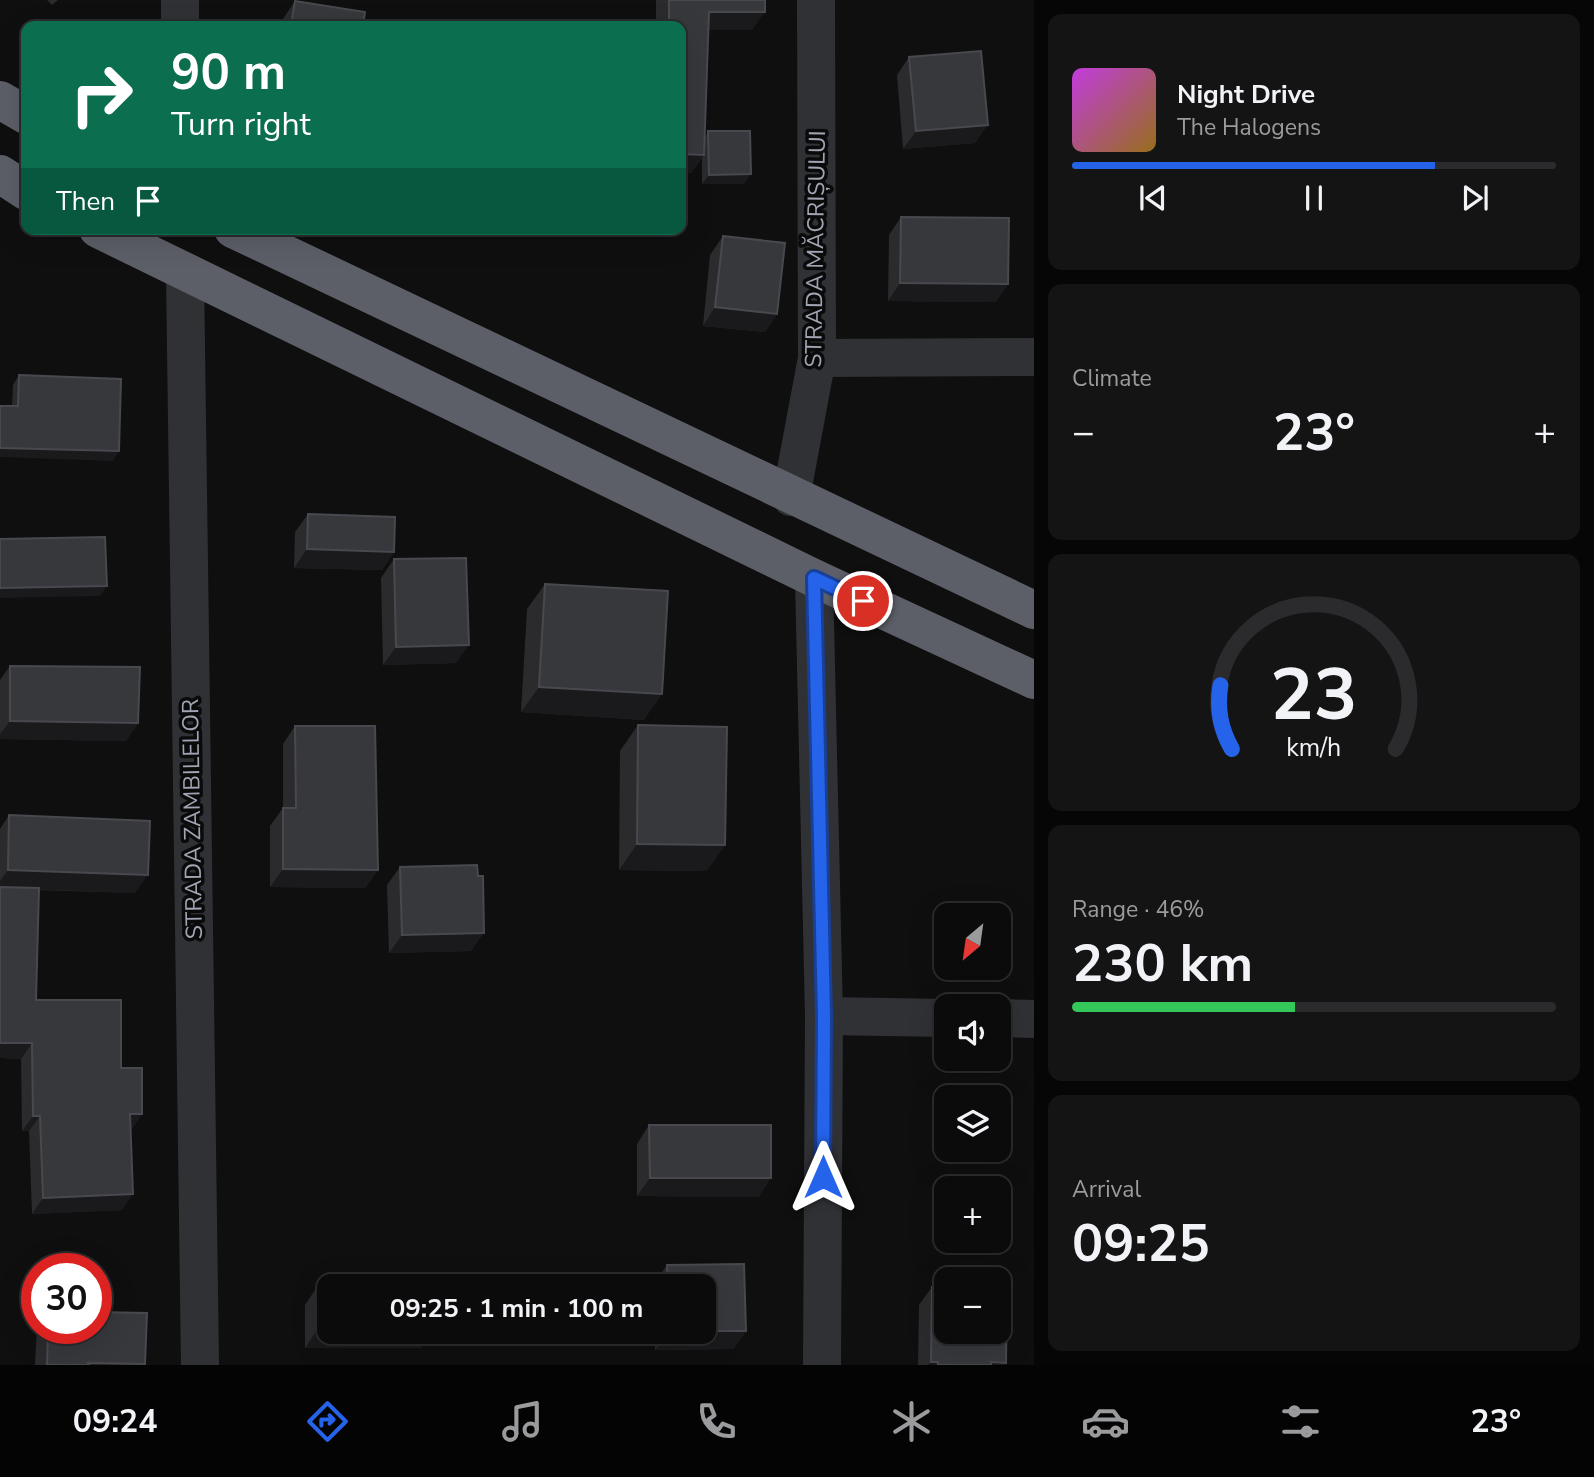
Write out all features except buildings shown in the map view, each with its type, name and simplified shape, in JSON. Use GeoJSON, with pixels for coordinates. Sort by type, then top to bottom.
{"type":"FeatureCollection","features":[{"type":"Feature","properties":{"kind":"highway"},"geometry":{"type":"LineString","coordinates":[[0,100],[21,112]]}},
{"type":"Feature","properties":{"kind":"highway"},"geometry":{"type":"LineString","coordinates":[[0,174],[21,188]]}},
{"type":"Feature","properties":{"kind":"highway"},"geometry":{"type":"LineString","coordinates":[[110,235],[814,578],[1034,680]]}},
{"type":"Feature","properties":{"kind":"highway"},"geometry":{"type":"LineString","coordinates":[[245,235],[791,497],[1034,610]]}},
{"type":"Feature","properties":{"kind":"street"},"geometry":{"type":"LineString","coordinates":[[180,0],[180,21]]}},
{"type":"Feature","properties":{"kind":"street","name":"STRADA MĂCRIȘULUI"},"geometry":{"type":"LineString","coordinates":[[791,497],[817,358],[816,0]]}},
{"type":"Feature","properties":{"kind":"street","name":"STRADA ZAMBILELOR"},"geometry":{"type":"LineString","coordinates":[[185,274],[200,1365]]}},
{"type":"Feature","properties":{"kind":"street"},"geometry":{"type":"LineString","coordinates":[[817,358],[1034,357]]}},
{"type":"Feature","properties":{"kind":"street"},"geometry":{"type":"LineString","coordinates":[[814,578],[824,1016],[822,1365]]}},
{"type":"Feature","properties":{"kind":"street"},"geometry":{"type":"LineString","coordinates":[[824,1016],[934,1018]]}},
{"type":"Feature","properties":{"kind":"street"},"geometry":{"type":"LineString","coordinates":[[1011,1018],[1034,1019]]}},
{"type":"Feature","properties":{"kind":"route"},"geometry":{"type":"LineString","coordinates":[[823,1177],[824,1016],[814,578],[863,601]]}}]}
